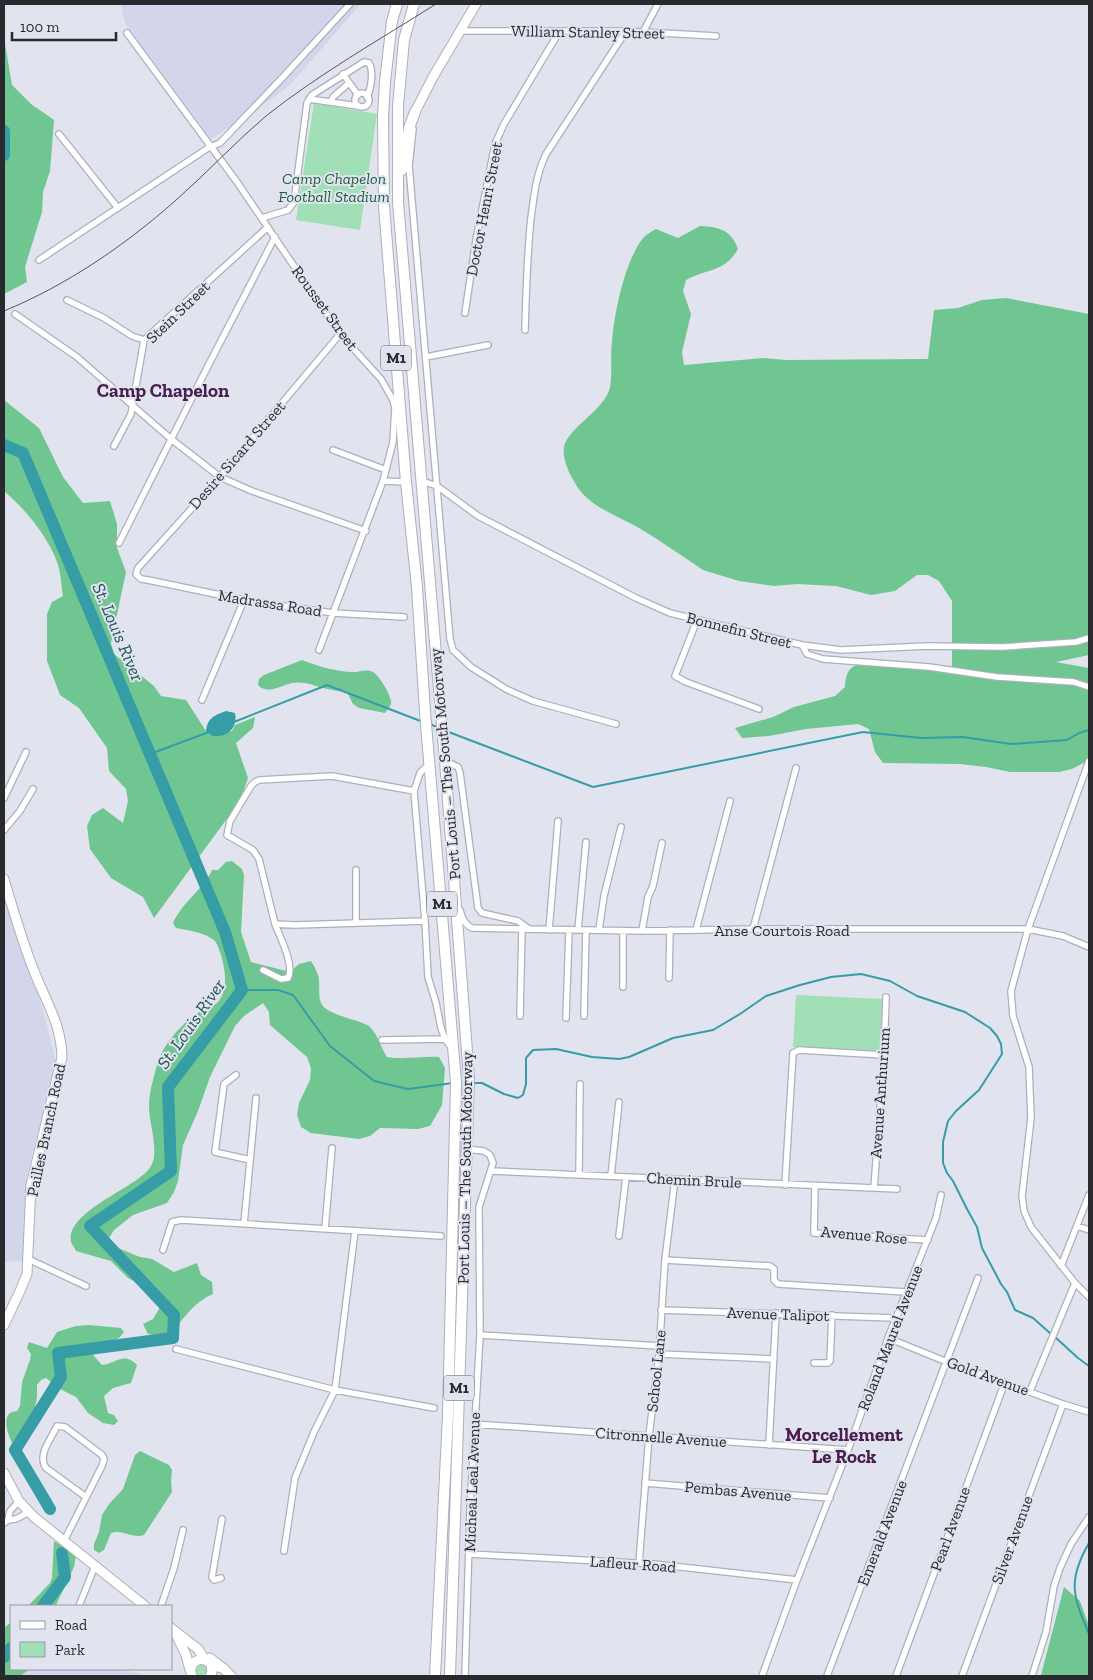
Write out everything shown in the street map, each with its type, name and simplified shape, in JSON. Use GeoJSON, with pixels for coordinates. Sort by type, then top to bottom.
{"type":"FeatureCollection","features":[{"type":"Feature","properties":{"kind":"highway","name":"Port Louis – The South Motorway"},"geometry":{"type":"LineString","coordinates":[[397,4],[392,21],[385,82],[383,117],[384,206],[455,1063],[448,1414],[435,1676]]}},
{"type":"Feature","properties":{"kind":"highway","name":"Port Louis – The South Motorway"},"geometry":{"type":"LineString","coordinates":[[414,4],[404,40],[398,106],[398,202],[469,1063],[450,1676]]}},
{"type":"Feature","properties":{"kind":"highway"},"geometry":{"type":"LineString","coordinates":[[398,202],[407,139],[415,112]]}},
{"type":"Feature","properties":{"kind":"main road"},"geometry":{"type":"LineString","coordinates":[[415,112],[433,77],[476,4]]}},
{"type":"Feature","properties":{"kind":"main road","name":"Pailles Branch Road"},"geometry":{"type":"LineString","coordinates":[[4,879],[34,971],[58,1026],[62,1042],[59,1075],[31,1184],[28,1259],[24,1281],[4,1325]]}},
{"type":"Feature","properties":{"kind":"main road"},"geometry":{"type":"LineString","coordinates":[[4,1473],[19,1501],[29,1512],[95,1566],[134,1602]]}},
{"type":"Feature","properties":{"kind":"main road"},"geometry":{"type":"LineString","coordinates":[[173,1630],[231,1676]]}},
{"type":"Feature","properties":{"kind":"main road"},"geometry":{"type":"LineString","coordinates":[[173,1630],[186,1655],[191,1673]]}},
{"type":"Feature","properties":{"kind":"main road"},"geometry":{"type":"LineString","coordinates":[[198,1649],[212,1668],[212,1676]]}},
{"type":"Feature","properties":{"kind":"main road"},"geometry":{"type":"LineString","coordinates":[[191,1673],[191,1666],[197,1660],[223,1668]]}},
{"type":"Feature","properties":{"kind":"street"},"geometry":{"type":"LineString","coordinates":[[39,260],[211,147],[220,143],[350,4]]}},
{"type":"Feature","properties":{"kind":"street"},"geometry":{"type":"LineString","coordinates":[[643,32],[658,4]]}},
{"type":"Feature","properties":{"kind":"street","name":"William Stanley Street"},"geometry":{"type":"LineString","coordinates":[[460,31],[626,31],[716,36]]}},
{"type":"Feature","properties":{"kind":"street"},"geometry":{"type":"LineString","coordinates":[[525,330],[527,252],[538,169],[626,31]]}},
{"type":"Feature","properties":{"kind":"street","name":"Doctor Henri Street"},"geometry":{"type":"LineString","coordinates":[[465,313],[476,240],[495,144],[504,124],[559,32]]}},
{"type":"Feature","properties":{"kind":"street","name":"Rousset Street"},"geometry":{"type":"LineString","coordinates":[[127,33],[238,182],[340,334],[381,378],[393,400],[395,408],[393,442],[383,481],[319,650]]}},
{"type":"Feature","properties":{"kind":"street"},"geometry":{"type":"LineString","coordinates":[[262,218],[288,210],[294,202],[309,99],[312,95],[361,63],[369,63],[372,68],[368,101],[363,107],[309,99]]}},
{"type":"Feature","properties":{"kind":"street"},"geometry":{"type":"LineString","coordinates":[[343,74],[358,95]]}},
{"type":"Feature","properties":{"kind":"street"},"geometry":{"type":"LineString","coordinates":[[331,102],[349,83]]}},
{"type":"Feature","properties":{"kind":"street"},"geometry":{"type":"LineString","coordinates":[[358,95],[364,94],[367,97]]}},
{"type":"Feature","properties":{"kind":"street"},"geometry":{"type":"LineString","coordinates":[[358,95],[355,100],[358,106]]}},
{"type":"Feature","properties":{"kind":"street"},"geometry":{"type":"LineString","coordinates":[[415,112],[409,166],[450,639],[453,650],[471,667],[506,689],[533,701],[616,724]]}},
{"type":"Feature","properties":{"kind":"street"},"geometry":{"type":"LineString","coordinates":[[59,134],[118,208]]}},
{"type":"Feature","properties":{"kind":"street","name":"Stein Street"},"geometry":{"type":"LineString","coordinates":[[114,446],[131,414],[144,340],[268,228]]}},
{"type":"Feature","properties":{"kind":"street"},"geometry":{"type":"LineString","coordinates":[[119,543],[275,238]]}},
{"type":"Feature","properties":{"kind":"street"},"geometry":{"type":"LineString","coordinates":[[68,300],[104,318],[132,336],[144,340]]}},
{"type":"Feature","properties":{"kind":"street"},"geometry":{"type":"LineString","coordinates":[[15,314],[77,357],[220,477],[252,491],[366,530]]}},
{"type":"Feature","properties":{"kind":"street","name":"Desire Sicard Street"},"geometry":{"type":"LineString","coordinates":[[138,576],[136,574],[138,568],[220,477],[340,334]]}},
{"type":"Feature","properties":{"kind":"street"},"geometry":{"type":"LineString","coordinates":[[426,357],[488,345]]}},
{"type":"Feature","properties":{"kind":"street"},"geometry":{"type":"LineString","coordinates":[[333,450],[386,470]]}},
{"type":"Feature","properties":{"kind":"street"},"geometry":{"type":"LineString","coordinates":[[383,481],[406,482]]}},
{"type":"Feature","properties":{"kind":"street","name":"Bonnefin Street"},"geometry":{"type":"LineString","coordinates":[[422,481],[437,486],[478,516],[636,598],[670,613],[802,645],[841,650],[927,646],[1003,647],[1076,642],[1089,638]]}},
{"type":"Feature","properties":{"kind":"street","name":"Madrassa Road"},"geometry":{"type":"LineString","coordinates":[[138,576],[148,580],[244,600],[333,613],[404,616]]}},
{"type":"Feature","properties":{"kind":"street"},"geometry":{"type":"LineString","coordinates":[[202,700],[244,600]]}},
{"type":"Feature","properties":{"kind":"street"},"geometry":{"type":"LineString","coordinates":[[697,620],[675,676],[686,682],[759,709]]}},
{"type":"Feature","properties":{"kind":"street"},"geometry":{"type":"LineString","coordinates":[[802,645],[808,654],[823,658],[920,666],[997,677],[1066,682],[1089,687]]}},
{"type":"Feature","properties":{"kind":"street"},"geometry":{"type":"LineString","coordinates":[[4,798],[26,752]]}},
{"type":"Feature","properties":{"kind":"street"},"geometry":{"type":"LineString","coordinates":[[445,761],[458,767],[460,773],[478,908],[482,913],[518,920],[530,930]]}},
{"type":"Feature","properties":{"kind":"street"},"geometry":{"type":"LineString","coordinates":[[1089,761],[1028,929],[1011,991],[1013,1016],[1029,1067],[1031,1118],[1022,1196],[1024,1211],[1031,1227],[1060,1266],[1089,1297]]}},
{"type":"Feature","properties":{"kind":"street"},"geometry":{"type":"LineString","coordinates":[[430,763],[420,773],[414,791],[428,977],[445,1039],[454,1051]]}},
{"type":"Feature","properties":{"kind":"street"},"geometry":{"type":"LineString","coordinates":[[753,929],[796,768]]}},
{"type":"Feature","properties":{"kind":"street"},"geometry":{"type":"LineString","coordinates":[[263,970],[281,979],[288,978],[290,975],[289,962],[276,924],[259,859],[253,850],[227,835],[230,821],[255,782],[332,776],[414,791]]}},
{"type":"Feature","properties":{"kind":"street"},"geometry":{"type":"LineString","coordinates":[[4,830],[20,810],[33,789]]}},
{"type":"Feature","properties":{"kind":"street"},"geometry":{"type":"LineString","coordinates":[[696,930],[730,801]]}},
{"type":"Feature","properties":{"kind":"street"},"geometry":{"type":"LineString","coordinates":[[549,930],[558,821]]}},
{"type":"Feature","properties":{"kind":"street"},"geometry":{"type":"LineString","coordinates":[[599,930],[604,896],[622,827]]}},
{"type":"Feature","properties":{"kind":"street"},"geometry":{"type":"LineString","coordinates":[[578,930],[586,842]]}},
{"type":"Feature","properties":{"kind":"street"},"geometry":{"type":"LineString","coordinates":[[642,931],[648,897],[653,886],[662,843]]}},
{"type":"Feature","properties":{"kind":"street"},"geometry":{"type":"LineString","coordinates":[[356,870],[356,923]]}},
{"type":"Feature","properties":{"kind":"street"},"geometry":{"type":"LineString","coordinates":[[456,890],[463,920],[467,926],[472,928]]}},
{"type":"Feature","properties":{"kind":"street"},"geometry":{"type":"LineString","coordinates":[[276,924],[425,921]]}},
{"type":"Feature","properties":{"kind":"street"},"geometry":{"type":"LineString","coordinates":[[460,948],[464,933],[472,928]]}},
{"type":"Feature","properties":{"kind":"street","name":"Anse Courtois Road"},"geometry":{"type":"LineString","coordinates":[[472,928],[642,931],[1028,929],[1063,936],[1089,946]]}},
{"type":"Feature","properties":{"kind":"street"},"geometry":{"type":"LineString","coordinates":[[520,1016],[522,929]]}},
{"type":"Feature","properties":{"kind":"street"},"geometry":{"type":"LineString","coordinates":[[566,1018],[569,930]]}},
{"type":"Feature","properties":{"kind":"street"},"geometry":{"type":"LineString","coordinates":[[584,1016],[586,930]]}},
{"type":"Feature","properties":{"kind":"street"},"geometry":{"type":"LineString","coordinates":[[623,930],[623,987]]}},
{"type":"Feature","properties":{"kind":"street"},"geometry":{"type":"LineString","coordinates":[[668,978],[670,930]]}},
{"type":"Feature","properties":{"kind":"street","name":"Avenue Anthurium"},"geometry":{"type":"LineString","coordinates":[[874,1188],[884,1055],[886,997]]}},
{"type":"Feature","properties":{"kind":"street"},"geometry":{"type":"LineString","coordinates":[[382,1040],[445,1039]]}},
{"type":"Feature","properties":{"kind":"street"},"geometry":{"type":"LineString","coordinates":[[785,1185],[793,1053],[798,1050],[884,1055]]}},
{"type":"Feature","properties":{"kind":"street"},"geometry":{"type":"LineString","coordinates":[[236,1075],[224,1084],[215,1152],[250,1160]]}},
{"type":"Feature","properties":{"kind":"street"},"geometry":{"type":"LineString","coordinates":[[579,1175],[580,1084]]}},
{"type":"Feature","properties":{"kind":"street"},"geometry":{"type":"LineString","coordinates":[[244,1224],[256,1098]]}},
{"type":"Feature","properties":{"kind":"street"},"geometry":{"type":"LineString","coordinates":[[611,1176],[619,1102]]}},
{"type":"Feature","properties":{"kind":"street"},"geometry":{"type":"LineString","coordinates":[[325,1229],[332,1148]]}},
{"type":"Feature","properties":{"kind":"street"},"geometry":{"type":"LineString","coordinates":[[466,1149],[484,1151],[490,1155],[493,1162],[492,1170]]}},
{"type":"Feature","properties":{"kind":"street","name":"Chemin Brule"},"geometry":{"type":"LineString","coordinates":[[492,1170],[897,1189]]}},
{"type":"Feature","properties":{"kind":"street","name":"Micheal Leal Avenue"},"geometry":{"type":"LineString","coordinates":[[465,1676],[468,1554],[480,1335],[479,1206],[492,1170]]}},
{"type":"Feature","properties":{"kind":"street"},"geometry":{"type":"LineString","coordinates":[[619,1236],[626,1177]]}},
{"type":"Feature","properties":{"kind":"street","name":"School Lane"},"geometry":{"type":"LineString","coordinates":[[639,1563],[645,1483],[660,1346],[665,1260],[675,1179]]}},
{"type":"Feature","properties":{"kind":"street","name":"Avenue Rose"},"geometry":{"type":"LineString","coordinates":[[815,1186],[814,1233],[928,1240]]}},
{"type":"Feature","properties":{"kind":"street"},"geometry":{"type":"LineString","coordinates":[[1060,1266],[1089,1195]]}},
{"type":"Feature","properties":{"kind":"street","name":"Roland Maurel Avenue"},"geometry":{"type":"LineString","coordinates":[[762,1676],[848,1450],[895,1318],[928,1240],[939,1209],[941,1196]]}},
{"type":"Feature","properties":{"kind":"street"},"geometry":{"type":"LineString","coordinates":[[162,1250],[172,1222],[181,1220],[440,1236]]}},
{"type":"Feature","properties":{"kind":"street"},"geometry":{"type":"LineString","coordinates":[[1077,1226],[1089,1230]]}},
{"type":"Feature","properties":{"kind":"street"},"geometry":{"type":"LineString","coordinates":[[284,1551],[295,1478],[314,1432],[335,1390],[354,1231]]}},
{"type":"Feature","properties":{"kind":"street"},"geometry":{"type":"LineString","coordinates":[[28,1259],[86,1286]]}},
{"type":"Feature","properties":{"kind":"street"},"geometry":{"type":"LineString","coordinates":[[665,1260],[770,1266],[774,1270],[774,1280],[778,1284],[906,1292]]}},
{"type":"Feature","properties":{"kind":"street","name":"Emerald Avenue"},"geometry":{"type":"LineString","coordinates":[[827,1676],[978,1278]]}},
{"type":"Feature","properties":{"kind":"street"},"geometry":{"type":"LineString","coordinates":[[1030,1391],[1075,1283]]}},
{"type":"Feature","properties":{"kind":"street","name":"Avenue Talipot"},"geometry":{"type":"LineString","coordinates":[[662,1310],[895,1318]]}},
{"type":"Feature","properties":{"kind":"street"},"geometry":{"type":"LineString","coordinates":[[769,1445],[776,1313]]}},
{"type":"Feature","properties":{"kind":"street"},"geometry":{"type":"LineString","coordinates":[[814,1363],[828,1363],[830,1361],[832,1315]]}},
{"type":"Feature","properties":{"kind":"street"},"geometry":{"type":"LineString","coordinates":[[480,1335],[660,1346]]}},
{"type":"Feature","properties":{"kind":"street","name":"Gold Avenue"},"geometry":{"type":"LineString","coordinates":[[888,1338],[947,1362],[1089,1412]]}},
{"type":"Feature","properties":{"kind":"street"},"geometry":{"type":"LineString","coordinates":[[176,1348],[335,1390],[434,1408]]}},
{"type":"Feature","properties":{"kind":"street"},"geometry":{"type":"LineString","coordinates":[[659,1354],[774,1359]]}},
{"type":"Feature","properties":{"kind":"street","name":"Pearl Avenue"},"geometry":{"type":"LineString","coordinates":[[896,1676],[1005,1382]]}},
{"type":"Feature","properties":{"kind":"street","name":"Silver Avenue"},"geometry":{"type":"LineString","coordinates":[[962,1676],[1063,1404]]}},
{"type":"Feature","properties":{"kind":"street","name":"Citronnelle Avenue"},"geometry":{"type":"LineString","coordinates":[[474,1424],[848,1450]]}},
{"type":"Feature","properties":{"kind":"street"},"geometry":{"type":"LineString","coordinates":[[64,1541],[102,1466],[104,1459],[102,1455],[65,1427],[57,1426],[42,1456],[42,1462],[46,1468],[86,1497]]}},
{"type":"Feature","properties":{"kind":"street","name":"Pembas Avenue"},"geometry":{"type":"LineString","coordinates":[[645,1483],[830,1498]]}},
{"type":"Feature","properties":{"kind":"street"},"geometry":{"type":"LineString","coordinates":[[19,1501],[10,1511],[6,1521],[16,1520],[29,1512]]}},
{"type":"Feature","properties":{"kind":"street"},"geometry":{"type":"LineString","coordinates":[[1032,1676],[1046,1632],[1054,1586],[1060,1568],[1071,1544],[1089,1517]]}},
{"type":"Feature","properties":{"kind":"street"},"geometry":{"type":"LineString","coordinates":[[220,1578],[214,1580],[212,1577],[222,1519]]}},
{"type":"Feature","properties":{"kind":"street"},"geometry":{"type":"LineString","coordinates":[[161,1605],[174,1568],[183,1530]]}},
{"type":"Feature","properties":{"kind":"street","name":"Lafleur Road"},"geometry":{"type":"LineString","coordinates":[[468,1554],[639,1563],[797,1580]]}},
{"type":"Feature","properties":{"kind":"street"},"geometry":{"type":"LineString","coordinates":[[79,1605],[95,1566]]}},
{"type":"Feature","properties":{"kind":"shaded area"},"geometry":{"type":"Polygon","coordinates":[[[121,4],[361,4],[289,86],[211,139],[125,23],[121,4]]]}},
{"type":"Feature","properties":{"kind":"shaded area"},"geometry":{"type":"Polygon","coordinates":[[[4,891],[44,1013],[56,1062],[27,1174],[22,1261],[4,1262],[4,891]]]}},
{"type":"Feature","properties":{"kind":"shaded area"},"geometry":{"type":"Polygon","coordinates":[[[29,1670],[126,1670],[148,1676],[20,1676],[29,1670]]]}},
{"type":"Feature","properties":{"kind":"green space"},"geometry":{"type":"Polygon","coordinates":[[[4,38],[12,85],[31,104],[54,120],[50,171],[43,192],[42,212],[25,267],[27,282],[4,294],[4,38]]]}},
{"type":"Feature","properties":{"kind":"green space","name":"Camp Chapelon Football Stadium"},"geometry":{"type":"Polygon","coordinates":[[[314,103],[377,114],[360,230],[296,220],[314,103]]]}},
{"type":"Feature","properties":{"kind":"green space"},"geometry":{"type":"Polygon","coordinates":[[[700,226],[713,227],[724,231],[732,238],[738,249],[733,257],[721,266],[686,280],[683,291],[691,314],[682,352],[684,365],[763,358],[786,360],[928,359],[934,310],[958,308],[982,300],[1006,298],[1089,314],[1089,655],[1056,662],[1089,668],[1089,760],[1072,769],[1059,772],[1010,772],[960,764],[883,763],[875,752],[869,729],[858,724],[742,738],[735,728],[773,717],[794,707],[835,696],[845,687],[846,676],[850,670],[866,662],[952,666],[952,601],[939,581],[928,575],[917,575],[895,591],[871,595],[836,586],[797,584],[774,586],[739,581],[703,570],[647,533],[595,504],[587,498],[575,483],[565,461],[564,447],[571,433],[599,406],[609,391],[611,381],[611,347],[615,317],[631,259],[644,237],[656,229],[678,238],[700,226]]]}},
{"type":"Feature","properties":{"kind":"green space"},"geometry":{"type":"Polygon","coordinates":[[[4,400],[39,428],[63,477],[83,503],[110,501],[117,524],[117,548],[126,572],[111,643],[114,654],[154,686],[161,696],[186,700],[206,731],[212,736],[232,731],[235,725],[255,717],[253,728],[236,743],[248,778],[240,801],[154,918],[143,897],[111,878],[90,849],[87,826],[92,815],[103,808],[123,823],[128,801],[126,789],[109,771],[107,748],[79,708],[60,695],[47,661],[47,614],[52,602],[63,596],[60,574],[53,552],[42,533],[27,514],[4,491],[4,400]]]}},
{"type":"Feature","properties":{"kind":"green space"},"geometry":{"type":"Polygon","coordinates":[[[302,660],[338,671],[354,672],[367,670],[373,672],[379,677],[388,692],[391,701],[390,705],[385,713],[359,708],[353,704],[347,692],[304,683],[292,683],[270,690],[258,685],[259,679],[264,675],[302,660]]]}},
{"type":"Feature","properties":{"kind":"green space"},"geometry":{"type":"Polygon","coordinates":[[[232,861],[242,869],[244,875],[241,932],[251,962],[290,972],[299,964],[311,961],[318,976],[322,1005],[336,1014],[370,1027],[387,1057],[439,1057],[445,1068],[442,1105],[430,1126],[418,1129],[380,1128],[370,1136],[359,1139],[311,1133],[301,1127],[297,1115],[299,1103],[310,1080],[311,1068],[307,1057],[270,1025],[269,1012],[263,1003],[244,1016],[235,1026],[210,1077],[183,1145],[178,1181],[174,1192],[167,1203],[133,1215],[114,1230],[108,1240],[118,1248],[140,1257],[152,1259],[174,1272],[197,1263],[201,1275],[212,1282],[213,1294],[200,1301],[171,1335],[159,1336],[148,1334],[143,1324],[153,1319],[159,1309],[158,1297],[149,1289],[128,1278],[111,1261],[76,1251],[71,1242],[72,1230],[89,1211],[141,1177],[152,1163],[154,1139],[149,1114],[149,1101],[158,1062],[164,1048],[174,1034],[198,1013],[218,1002],[225,985],[225,973],[215,941],[202,934],[176,928],[173,923],[182,908],[204,884],[212,870],[218,870],[226,862],[232,861]]]}},
{"type":"Feature","properties":{"kind":"green space"},"geometry":{"type":"Polygon","coordinates":[[[796,995],[882,999],[880,1052],[793,1047],[796,995]]]}},
{"type":"Feature","properties":{"kind":"green space"},"geometry":{"type":"Polygon","coordinates":[[[89,1325],[121,1328],[124,1332],[119,1338],[92,1350],[94,1356],[102,1365],[120,1359],[128,1359],[137,1365],[131,1383],[113,1388],[104,1396],[108,1413],[114,1415],[118,1421],[114,1425],[103,1423],[88,1413],[76,1397],[60,1389],[46,1378],[37,1385],[37,1397],[29,1439],[12,1443],[6,1423],[8,1415],[17,1411],[20,1406],[22,1382],[31,1354],[27,1348],[29,1342],[47,1348],[57,1332],[76,1326],[89,1325]]]}},
{"type":"Feature","properties":{"kind":"green space"},"geometry":{"type":"Polygon","coordinates":[[[140,1451],[169,1465],[172,1470],[172,1492],[144,1535],[111,1533],[104,1550],[99,1553],[94,1550],[94,1544],[99,1532],[102,1515],[123,1489],[135,1455],[140,1451]]]}},
{"type":"Feature","properties":{"kind":"green space"},"geometry":{"type":"Polygon","coordinates":[[[54,1541],[76,1555],[74,1567],[56,1605],[29,1605],[50,1583],[52,1578],[54,1541]]]}},
{"type":"Feature","properties":{"kind":"green space"},"geometry":{"type":"Polygon","coordinates":[[[1064,1587],[1080,1601],[1089,1626],[1089,1676],[1041,1675],[1064,1587]]]}},
{"type":"Feature","properties":{"kind":"green space"},"geometry":{"type":"Polygon","coordinates":[[[10,1623],[10,1670],[29,1670],[20,1676],[4,1676],[4,1628],[10,1623]]]}},
{"type":"Feature","properties":{"kind":"green space"},"geometry":{"type":"Polygon","coordinates":[[[201,1664],[207,1670],[201,1676],[195,1670],[201,1664]]]}},
{"type":"Feature","properties":{"kind":"water"},"geometry":{"type":"Polygon","coordinates":[[[226,711],[235,713],[233,727],[227,734],[212,736],[206,731],[208,723],[215,716],[226,711]]]}},
{"type":"Feature","properties":{"kind":"waterway","name":"St. Louis River"},"geometry":{"type":"LineString","coordinates":[[4,131],[4,155]]}},
{"type":"Feature","properties":{"kind":"waterway","name":"St. Louis River"},"geometry":{"type":"LineString","coordinates":[[4,445],[23,453],[225,932],[242,990],[168,1087],[171,1171],[90,1226],[174,1315],[173,1338],[58,1353],[61,1377],[15,1450],[50,1509]]}},
{"type":"Feature","properties":{"kind":"waterway"},"geometry":{"type":"LineString","coordinates":[[234,722],[327,685],[423,722]]}},
{"type":"Feature","properties":{"kind":"waterway"},"geometry":{"type":"LineString","coordinates":[[430,724],[439,728]]}},
{"type":"Feature","properties":{"kind":"waterway"},"geometry":{"type":"LineString","coordinates":[[446,731],[593,787],[863,732],[921,738],[963,737],[1011,744],[1067,740],[1089,730]]}},
{"type":"Feature","properties":{"kind":"waterway"},"geometry":{"type":"LineString","coordinates":[[150,754],[209,732]]}},
{"type":"Feature","properties":{"kind":"waterway"},"geometry":{"type":"LineString","coordinates":[[473,1083],[482,1083],[504,1094],[518,1098],[523,1095],[526,1084],[526,1058],[533,1050],[556,1049],[592,1057],[619,1059],[629,1057],[673,1038],[713,1030],[766,996],[831,977],[861,974],[890,981],[917,996],[965,1012],[990,1028],[1001,1044],[1002,1054],[979,1090],[948,1121],[943,1142],[943,1163],[977,1227],[982,1248],[1015,1310],[1033,1318],[1051,1334]]}},
{"type":"Feature","properties":{"kind":"waterway"},"geometry":{"type":"LineString","coordinates":[[242,990],[278,990],[293,995],[330,1046],[374,1081],[408,1089],[453,1083]]}},
{"type":"Feature","properties":{"kind":"waterway"},"geometry":{"type":"LineString","coordinates":[[1055,1337],[1089,1366]]}},
{"type":"Feature","properties":{"kind":"waterway"},"geometry":{"type":"LineString","coordinates":[[1089,1543],[1077,1568],[1075,1578],[1076,1599],[1089,1634]]}},
{"type":"Feature","properties":{"kind":"waterway"},"geometry":{"type":"LineString","coordinates":[[44,1605],[65,1577],[62,1553]]}},
{"type":"Feature","properties":{"kind":"waterway"},"geometry":{"type":"LineString","coordinates":[[4,1657],[10,1649]]}},
{"type":"Feature","properties":{"kind":"tram line"},"geometry":{"type":"LineString","coordinates":[[4,311],[72,277],[115,249],[156,218],[266,116],[349,58],[436,4]]}},
{"type":"Feature","properties":{"kind":"district","name":"Camp Chapelon"},"geometry":{"type":"Point","coordinates":[163,390]}},
{"type":"Feature","properties":{"kind":"district","name":"Morcellement Le Rock"},"geometry":{"type":"Point","coordinates":[844,1445]}}]}
